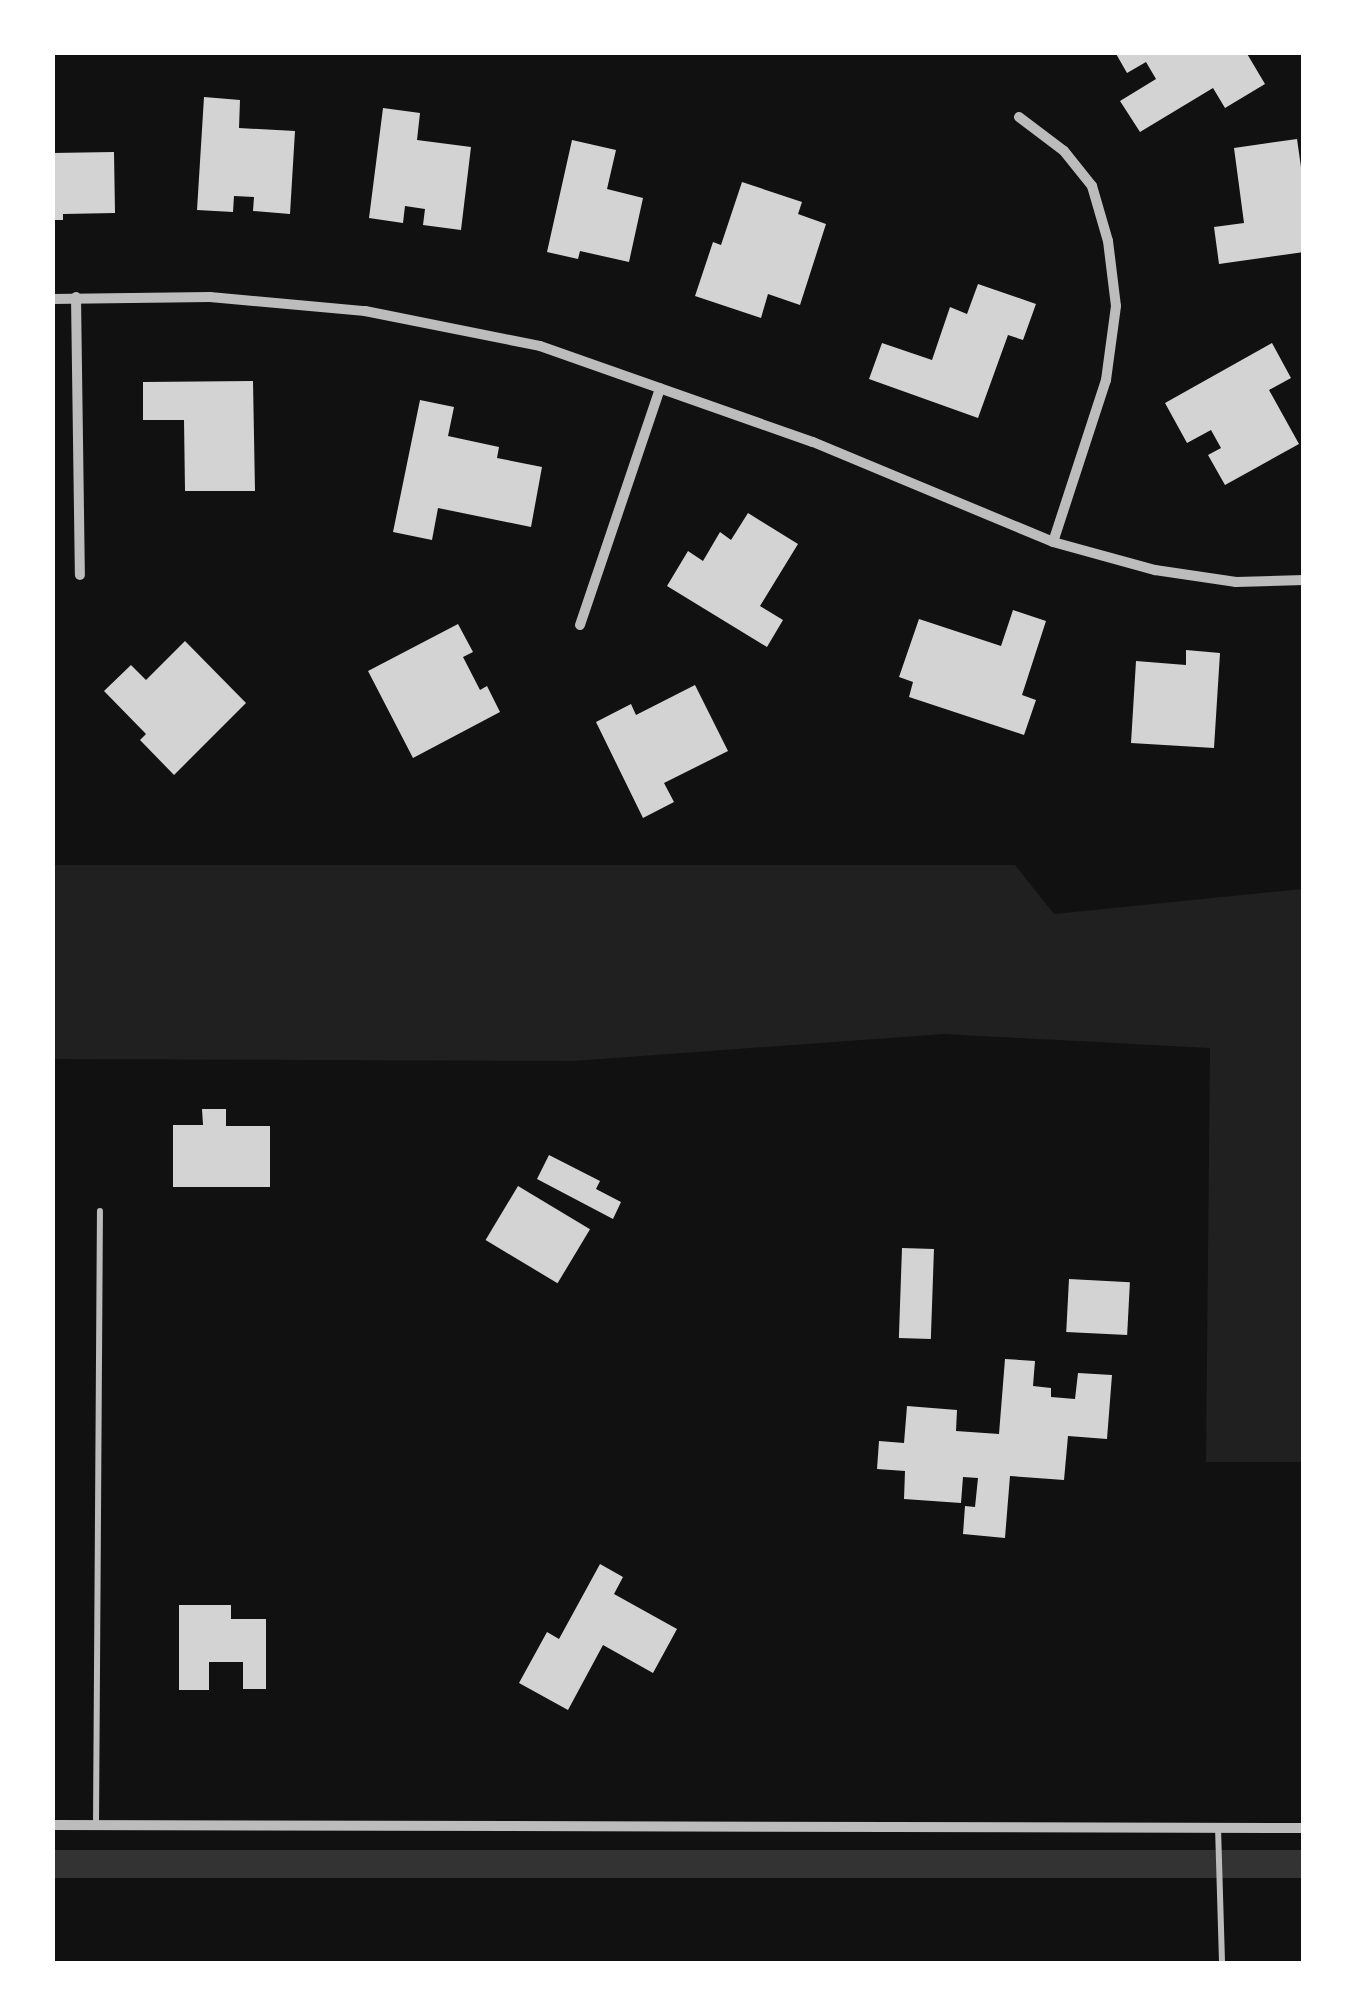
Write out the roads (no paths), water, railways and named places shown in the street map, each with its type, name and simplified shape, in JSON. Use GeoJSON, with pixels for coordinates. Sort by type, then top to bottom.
{"type":"FeatureCollection","features":[{"type":"Feature","properties":{"kind":"street"},"geometry":{"type":"LineString","coordinates":[[1020,118],[1064,151],[1092,186],[1108,241],[1116,306],[1106,380],[1054,542]]}},
{"type":"Feature","properties":{"kind":"street"},"geometry":{"type":"LineString","coordinates":[[76,297],[80,575]]}},
{"type":"Feature","properties":{"kind":"street"},"geometry":{"type":"LineString","coordinates":[[52,299],[210,297],[365,311],[540,346],[813,442],[1054,542],[1154,570],[1204,578],[1236,582],[1304,580]]}},
{"type":"Feature","properties":{"kind":"street"},"geometry":{"type":"LineString","coordinates":[[580,625],[660,388]]}},
{"type":"Feature","properties":{"kind":"street"},"geometry":{"type":"LineString","coordinates":[[52,1825],[1304,1828]]}},
{"type":"Feature","properties":{"kind":"lane"},"geometry":{"type":"LineString","coordinates":[[96,1825],[100,1210]]}},
{"type":"Feature","properties":{"kind":"lane"},"geometry":{"type":"LineString","coordinates":[[1218,1828],[1222,1964]]}},
{"type":"Feature","properties":{"kind":"waterway"},"geometry":{"type":"LineString","coordinates":[[52,1864],[1304,1864]]}}]}
